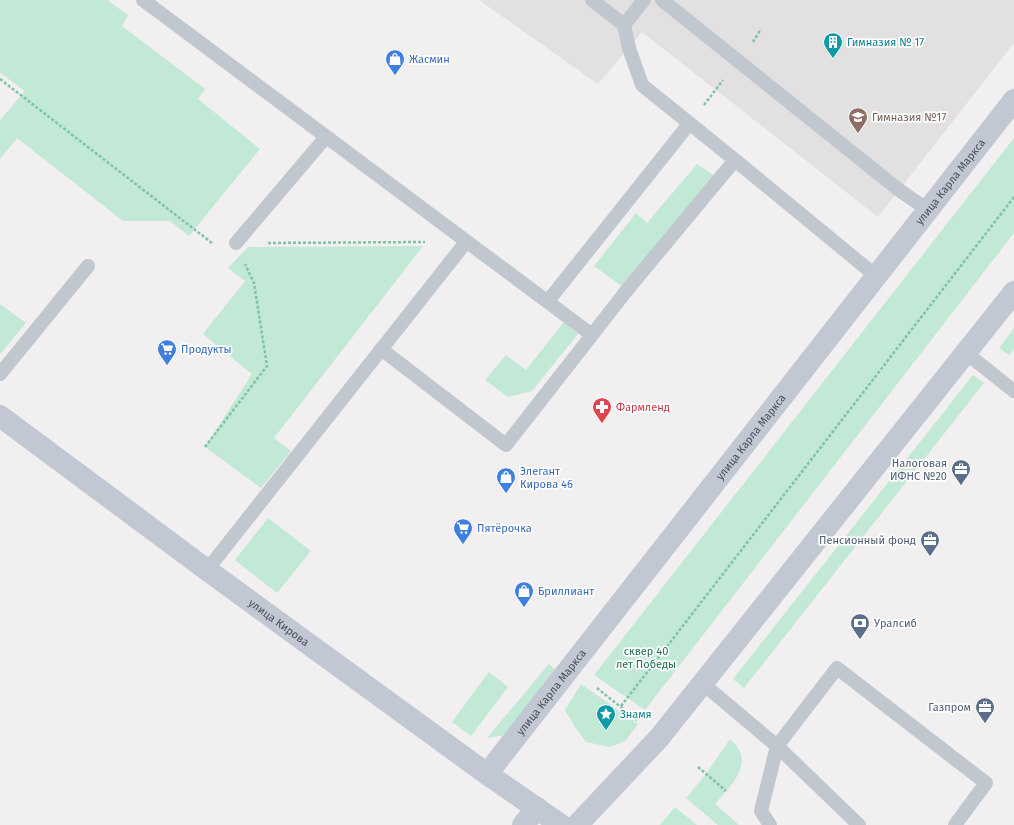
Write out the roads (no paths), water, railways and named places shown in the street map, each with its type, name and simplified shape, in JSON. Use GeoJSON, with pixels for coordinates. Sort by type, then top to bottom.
{"type":"FeatureCollection","features":[{"type":"Feature","properties":{"kind":"street","name":"улица Карла Маркса"},"geometry":{"type":"LineString","coordinates":[[487,774],[1014,100]]}},
{"type":"Feature","properties":{"kind":"street"},"geometry":{"type":"LineString","coordinates":[[577,825],[659,738],[1014,292]]}},
{"type":"Feature","properties":{"kind":"street","name":"улица Кирова"},"geometry":{"type":"LineString","coordinates":[[0,416],[207,570],[487,774],[530,817],[561,825]]}},
{"type":"Feature","properties":{"kind":"lane"},"geometry":{"type":"LineString","coordinates":[[143,0],[592,335]]}},
{"type":"Feature","properties":{"kind":"lane"},"geometry":{"type":"LineString","coordinates":[[592,0],[624,25],[629,48],[642,85],[876,276]]}},
{"type":"Feature","properties":{"kind":"lane"},"geometry":{"type":"LineString","coordinates":[[624,25],[644,0]]}},
{"type":"Feature","properties":{"kind":"lane"},"geometry":{"type":"LineString","coordinates":[[662,0],[899,190],[928,210]]}},
{"type":"Feature","properties":{"kind":"lane"},"geometry":{"type":"LineString","coordinates":[[548,302],[689,124]]}},
{"type":"Feature","properties":{"kind":"lane"},"geometry":{"type":"LineString","coordinates":[[236,243],[326,137]]}},
{"type":"Feature","properties":{"kind":"lane"},"geometry":{"type":"LineString","coordinates":[[381,349],[506,444],[627,290],[735,160]]}},
{"type":"Feature","properties":{"kind":"lane"},"geometry":{"type":"LineString","coordinates":[[207,570],[466,242]]}},
{"type":"Feature","properties":{"kind":"lane"},"geometry":{"type":"LineString","coordinates":[[0,374],[88,266]]}},
{"type":"Feature","properties":{"kind":"lane"},"geometry":{"type":"LineString","coordinates":[[966,353],[1014,391]]}},
{"type":"Feature","properties":{"kind":"lane"},"geometry":{"type":"LineString","coordinates":[[770,825],[761,811],[777,746],[837,668],[986,783],[955,825]]}},
{"type":"Feature","properties":{"kind":"lane"},"geometry":{"type":"LineString","coordinates":[[702,683],[777,746],[859,825]]}},
{"type":"Feature","properties":{"kind":"place","name":"Гимназия № 17"},"geometry":{"type":"Point","coordinates":[833,59]}},
{"type":"Feature","properties":{"kind":"place","name":"Жасмин"},"geometry":{"type":"Point","coordinates":[395,76]}},
{"type":"Feature","properties":{"kind":"place","name":"Гимназия №17"},"geometry":{"type":"Point","coordinates":[858,134]}},
{"type":"Feature","properties":{"kind":"place","name":"Продукты"},"geometry":{"type":"Point","coordinates":[167,366]}},
{"type":"Feature","properties":{"kind":"place","name":"Фармленд"},"geometry":{"type":"Point","coordinates":[602,424]}},
{"type":"Feature","properties":{"kind":"place","name":"Налоговая ИФНС №20"},"geometry":{"type":"Point","coordinates":[961,486]}},
{"type":"Feature","properties":{"kind":"place","name":"Элегант Кирова 46"},"geometry":{"type":"Point","coordinates":[506,494]}},
{"type":"Feature","properties":{"kind":"place","name":"Пятёрочка"},"geometry":{"type":"Point","coordinates":[463,545]}},
{"type":"Feature","properties":{"kind":"place","name":"Пенсионный фонд"},"geometry":{"type":"Point","coordinates":[930,557]}},
{"type":"Feature","properties":{"kind":"place","name":"Бриллиант"},"geometry":{"type":"Point","coordinates":[524,608]}},
{"type":"Feature","properties":{"kind":"place","name":"Уралсиб"},"geometry":{"type":"Point","coordinates":[860,640]}},
{"type":"Feature","properties":{"kind":"place","name":"Газпром"},"geometry":{"type":"Point","coordinates":[985,724]}},
{"type":"Feature","properties":{"kind":"place","name":"Знамя"},"geometry":{"type":"Point","coordinates":[606,731]}},
{"type":"Feature","properties":{"kind":"park label","name":"сквер 40 лет Победы"},"geometry":{"type":"Point","coordinates":[646,657]}}]}
